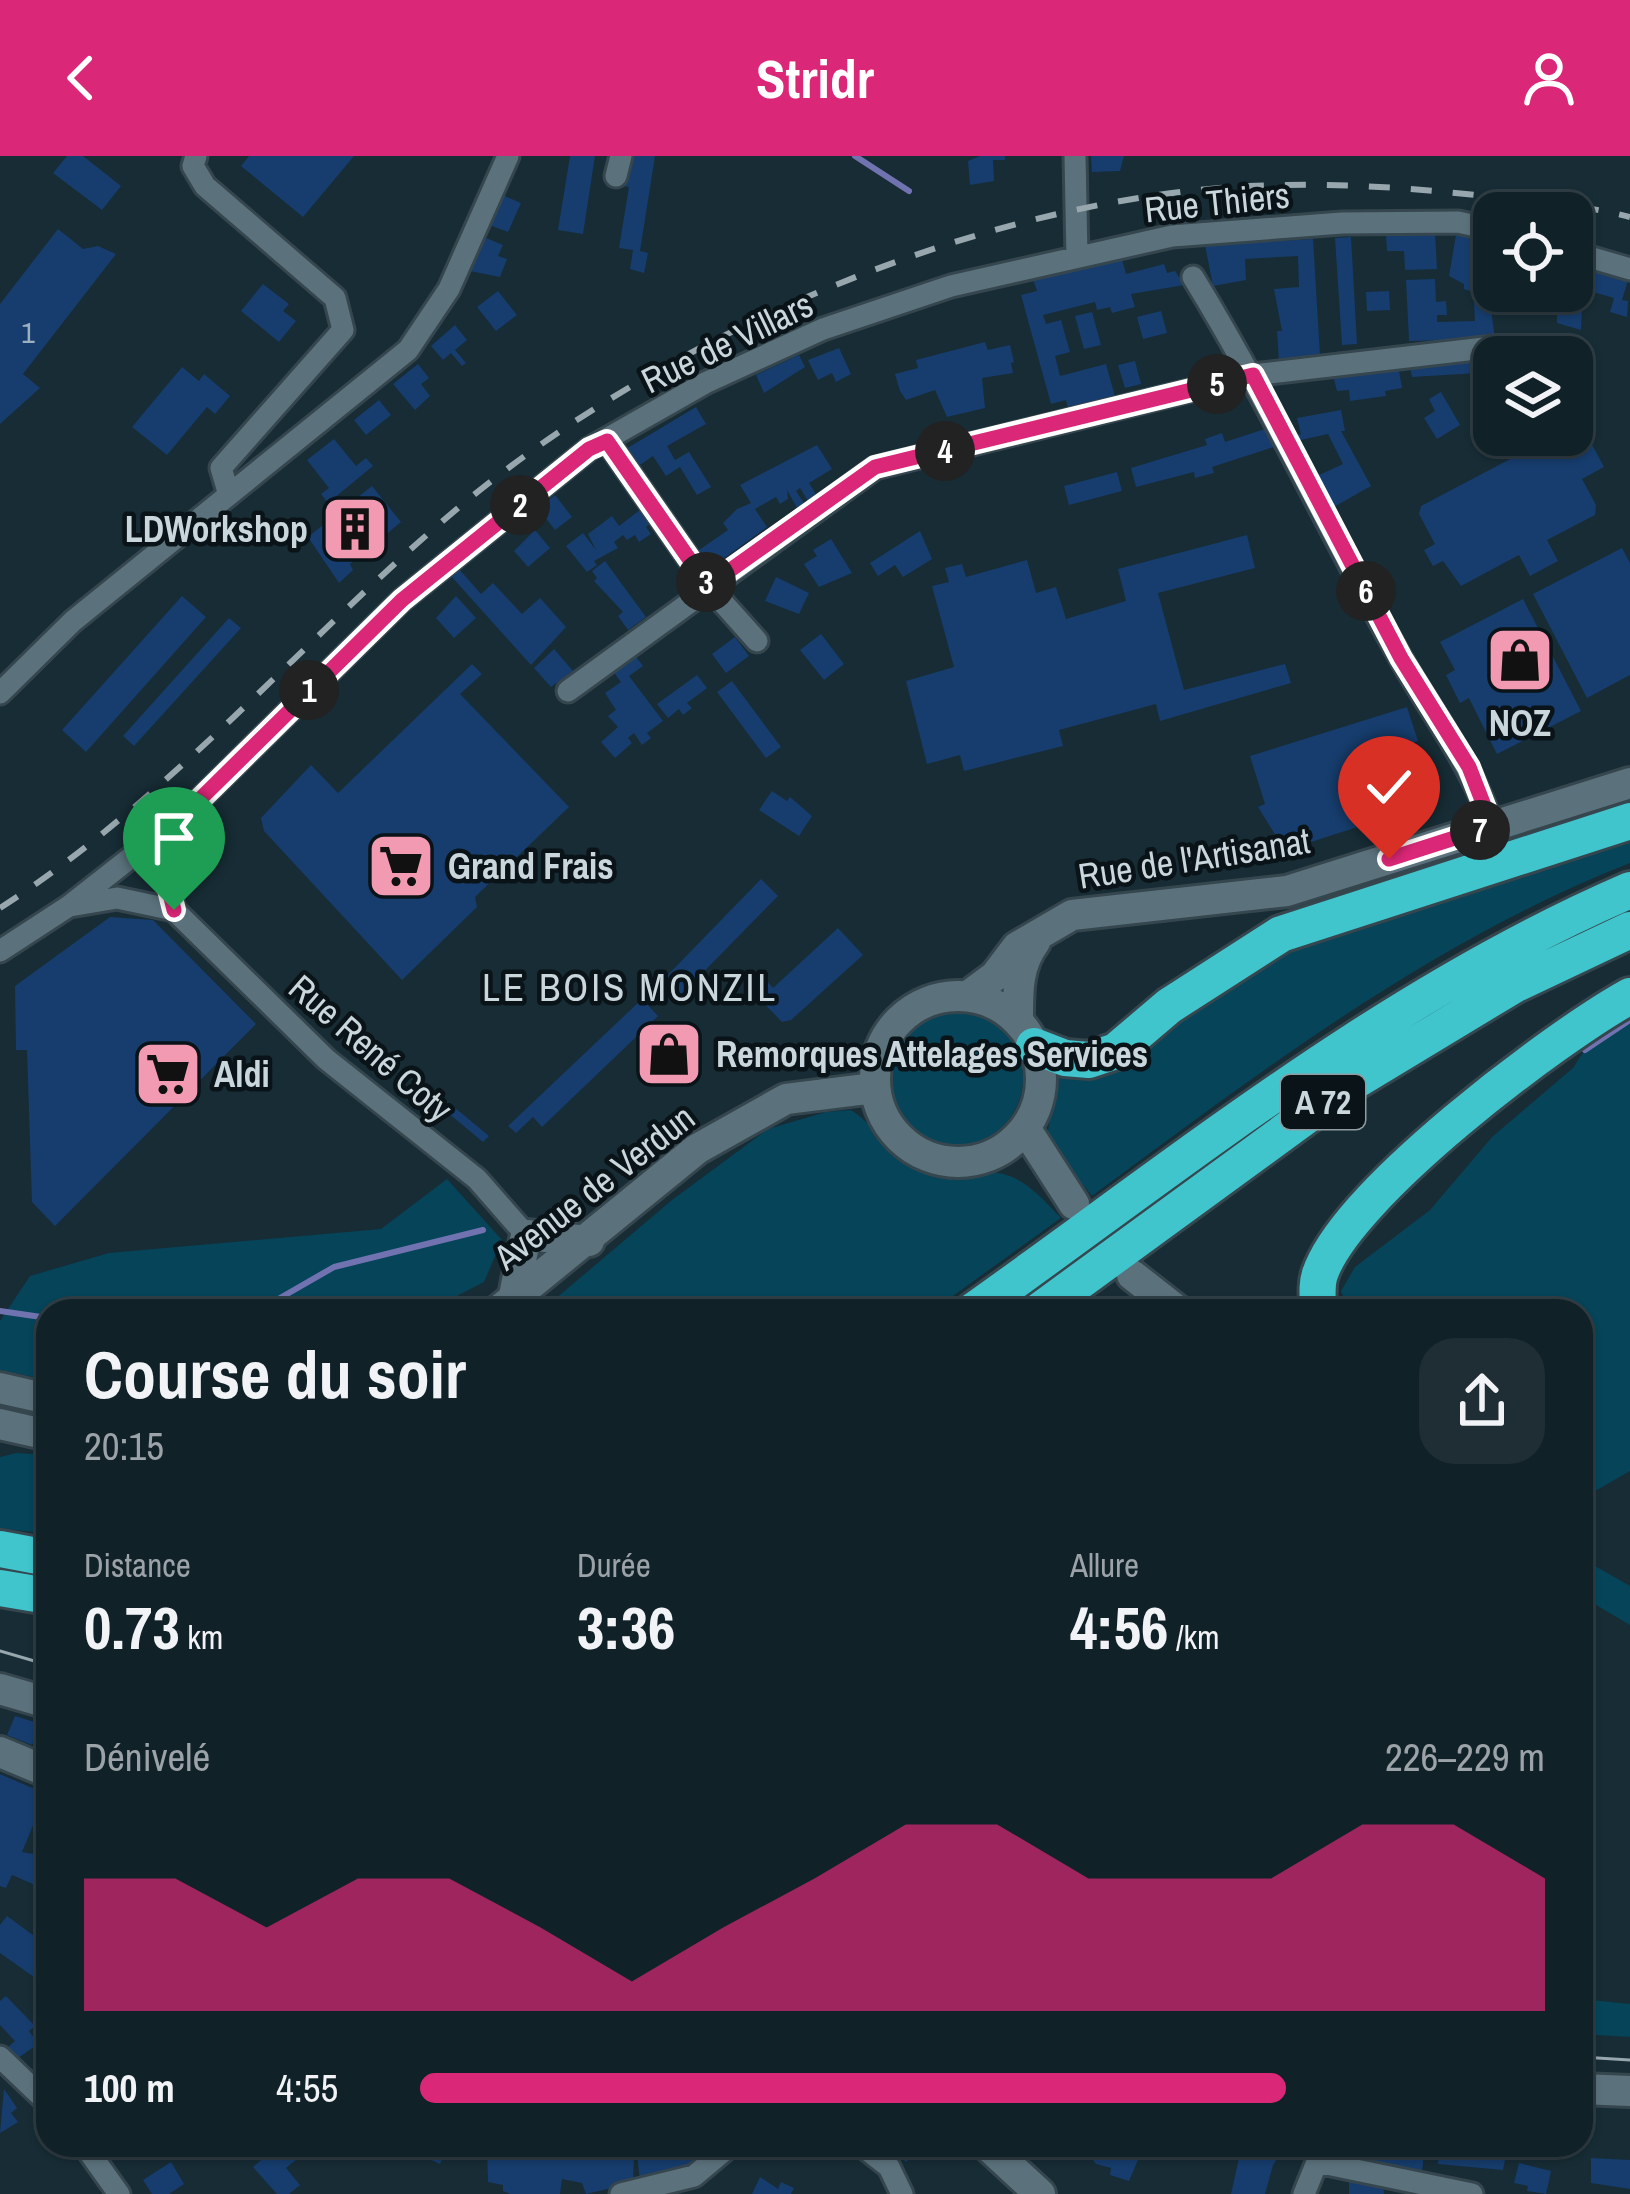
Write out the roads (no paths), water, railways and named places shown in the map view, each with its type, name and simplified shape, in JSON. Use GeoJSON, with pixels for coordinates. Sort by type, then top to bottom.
{"type":"FeatureCollection","features":[{"type":"Feature","properties":{"kind":"highway"},"geometry":{"type":"LineString","coordinates":[[1026,1034],[1066,1058],[1090,1060],[1116,1051],[1187,992],[1281,934],[1630,821]]}},
{"type":"Feature","properties":{"kind":"highway","name":"A 72"},"geometry":{"type":"LineString","coordinates":[[990,1299],[1306,1069],[1478,963],[1630,890]]}},
{"type":"Feature","properties":{"kind":"highway","name":"A 72"},"geometry":{"type":"LineString","coordinates":[[1056,1299],[1350,1084],[1514,985],[1630,930]]}},
{"type":"Feature","properties":{"kind":"highway"},"geometry":{"type":"LineString","coordinates":[[1318,1299],[1318,1277],[1334,1244],[1401,1172],[1488,1094],[1587,1019],[1630,996]]}},
{"type":"Feature","properties":{"kind":"highway"},"geometry":{"type":"LineString","coordinates":[[0,1550],[36,1556]]}},
{"type":"Feature","properties":{"kind":"highway"},"geometry":{"type":"LineString","coordinates":[[0,1588],[36,1594]]}},
{"type":"Feature","properties":{"kind":"main road","name":"Rue de l'Artisanat"},"geometry":{"type":"LineString","coordinates":[[968,996],[995,976],[1017,947],[1072,915],[1287,891],[1630,783]]}},
{"type":"Feature","properties":{"kind":"main road","name":"Rue de l'Artisanat"},"geometry":{"type":"LineString","coordinates":[[1026,1034],[1018,985],[1024,957],[1046,928]]}},
{"type":"Feature","properties":{"kind":"main road"},"geometry":{"type":"LineString","coordinates":[[943,997],[987,1000],[1026,1034],[1041,1074],[1038,1102],[1025,1128],[1002,1150],[962,1162],[921,1155],[898,1138],[881,1115],[874,1088],[880,1051],[899,1019],[920,1005],[943,997]]}},
{"type":"Feature","properties":{"kind":"main road","name":"Avenue de Verdun"},"geometry":{"type":"LineString","coordinates":[[515,1299],[697,1149],[786,1099],[874,1088]]}},
{"type":"Feature","properties":{"kind":"main road"},"geometry":{"type":"LineString","coordinates":[[1002,1150],[1074,1204],[1025,1128]]}},
{"type":"Feature","properties":{"kind":"main road"},"geometry":{"type":"LineString","coordinates":[[508,1299],[526,1235],[589,1241]]}},
{"type":"Feature","properties":{"kind":"main road"},"geometry":{"type":"LineString","coordinates":[[1149,1299],[1132,1275],[1163,1299]]}},
{"type":"Feature","properties":{"kind":"main road"},"geometry":{"type":"LineString","coordinates":[[0,1388],[36,1396]]}},
{"type":"Feature","properties":{"kind":"main road"},"geometry":{"type":"LineString","coordinates":[[0,1424],[36,1434]]}},
{"type":"Feature","properties":{"kind":"main road"},"geometry":{"type":"LineString","coordinates":[[0,1449],[36,1441]]}},
{"type":"Feature","properties":{"kind":"main road"},"geometry":{"type":"LineString","coordinates":[[0,1688],[36,1699]]}},
{"type":"Feature","properties":{"kind":"main road"},"geometry":{"type":"LineString","coordinates":[[0,1752],[36,1767]]}},
{"type":"Feature","properties":{"kind":"main road"},"geometry":{"type":"LineString","coordinates":[[1593,2090],[1630,2092]]}},
{"type":"Feature","properties":{"kind":"main road"},"geometry":{"type":"LineString","coordinates":[[982,2157],[1021,2194]]}},
{"type":"Feature","properties":{"kind":"main road"},"geometry":{"type":"LineString","coordinates":[[1000,2157],[1040,2194]]}},
{"type":"Feature","properties":{"kind":"street"},"geometry":{"type":"LineString","coordinates":[[196,156],[193,166],[205,186],[335,298],[343,330],[221,468],[230,495]]}},
{"type":"Feature","properties":{"kind":"street"},"geometry":{"type":"LineString","coordinates":[[0,692],[73,621],[408,350],[449,289],[508,156]]}},
{"type":"Feature","properties":{"kind":"street"},"geometry":{"type":"LineString","coordinates":[[1075,156],[1077,257]]}},
{"type":"Feature","properties":{"kind":"street","name":"Rue Thiers"},"geometry":{"type":"LineString","coordinates":[[951,286],[1172,236],[1342,223],[1473,225]]}},
{"type":"Feature","properties":{"kind":"street"},"geometry":{"type":"LineString","coordinates":[[1593,258],[1630,269]]}},
{"type":"Feature","properties":{"kind":"street"},"geometry":{"type":"LineString","coordinates":[[1193,278],[1253,375],[1401,658],[1469,767],[1492,826]]}},
{"type":"Feature","properties":{"kind":"street","name":"Rue de Villars"},"geometry":{"type":"LineString","coordinates":[[0,951],[69,906],[181,818],[402,600],[589,449],[705,383],[823,329],[951,286]]}},
{"type":"Feature","properties":{"kind":"street"},"geometry":{"type":"LineString","coordinates":[[568,691],[875,467],[1253,375],[1473,349]]}},
{"type":"Feature","properties":{"kind":"street"},"geometry":{"type":"LineString","coordinates":[[607,441],[708,586],[757,641]]}},
{"type":"Feature","properties":{"kind":"street"},"geometry":{"type":"LineString","coordinates":[[69,906],[117,898],[174,910],[160,853],[181,818]]}},
{"type":"Feature","properties":{"kind":"street"},"geometry":{"type":"LineString","coordinates":[[135,854],[128,882],[138,902]]}},
{"type":"Feature","properties":{"kind":"street","name":"Rue René Coty"},"geometry":{"type":"LineString","coordinates":[[174,910],[326,1059],[477,1179],[526,1235]]}},
{"type":"Feature","properties":{"kind":"street"},"geometry":{"type":"LineString","coordinates":[[0,2057],[36,2092]]}},
{"type":"Feature","properties":{"kind":"street"},"geometry":{"type":"LineString","coordinates":[[93,2157],[119,2194]]}},
{"type":"Feature","properties":{"kind":"street"},"geometry":{"type":"LineString","coordinates":[[621,2194],[694,2176],[717,2157]]}},
{"type":"Feature","properties":{"kind":"street"},"geometry":{"type":"LineString","coordinates":[[876,2157],[889,2168],[902,2194]]}},
{"type":"Feature","properties":{"kind":"street"},"geometry":{"type":"LineString","coordinates":[[1304,2194],[1315,2157]]}},
{"type":"Feature","properties":{"kind":"street"},"geometry":{"type":"LineString","coordinates":[[1328,2157],[1472,2194]]}},
{"type":"Feature","properties":{"kind":"waterway"},"geometry":{"type":"LineString","coordinates":[[855,156],[909,191]]}},
{"type":"Feature","properties":{"kind":"waterway"},"geometry":{"type":"LineString","coordinates":[[1585,1050],[1630,1020]]}},
{"type":"Feature","properties":{"kind":"waterway"},"geometry":{"type":"LineString","coordinates":[[278,1299],[334,1267],[483,1230]]}},
{"type":"Feature","properties":{"kind":"waterway"},"geometry":{"type":"LineString","coordinates":[[0,1311],[36,1316]]}},
{"type":"Feature","properties":{"kind":"tram line"},"geometry":{"type":"LineString","coordinates":[[0,1651],[36,1662]]}},
{"type":"Feature","properties":{"kind":"tram line"},"geometry":{"type":"LineString","coordinates":[[1593,2058],[1630,2060]]}},
{"type":"Feature","properties":{"kind":"railway"},"geometry":{"type":"LineString","coordinates":[[0,908],[123,816],[406,553],[546,441],[636,384],[732,332],[833,286],[937,248],[1043,218],[1147,197],[1249,186],[1407,189],[1566,205],[1630,217]]}},
{"type":"Feature","properties":{"kind":"place","name":"LDWorkshop"},"geometry":{"type":"Point","coordinates":[355,529]}},
{"type":"Feature","properties":{"kind":"place","name":"NOZ"},"geometry":{"type":"Point","coordinates":[1520,660]}},
{"type":"Feature","properties":{"kind":"place","name":"Grand Frais"},"geometry":{"type":"Point","coordinates":[401,866]}},
{"type":"Feature","properties":{"kind":"place","name":"Remorques Attelages Services"},"geometry":{"type":"Point","coordinates":[669,1054]}},
{"type":"Feature","properties":{"kind":"place","name":"Aldi"},"geometry":{"type":"Point","coordinates":[168,1074]}},
{"type":"Feature","properties":{"kind":"district","name":"LE BOIS MONZIL"},"geometry":{"type":"Point","coordinates":[630,987]}}]}
